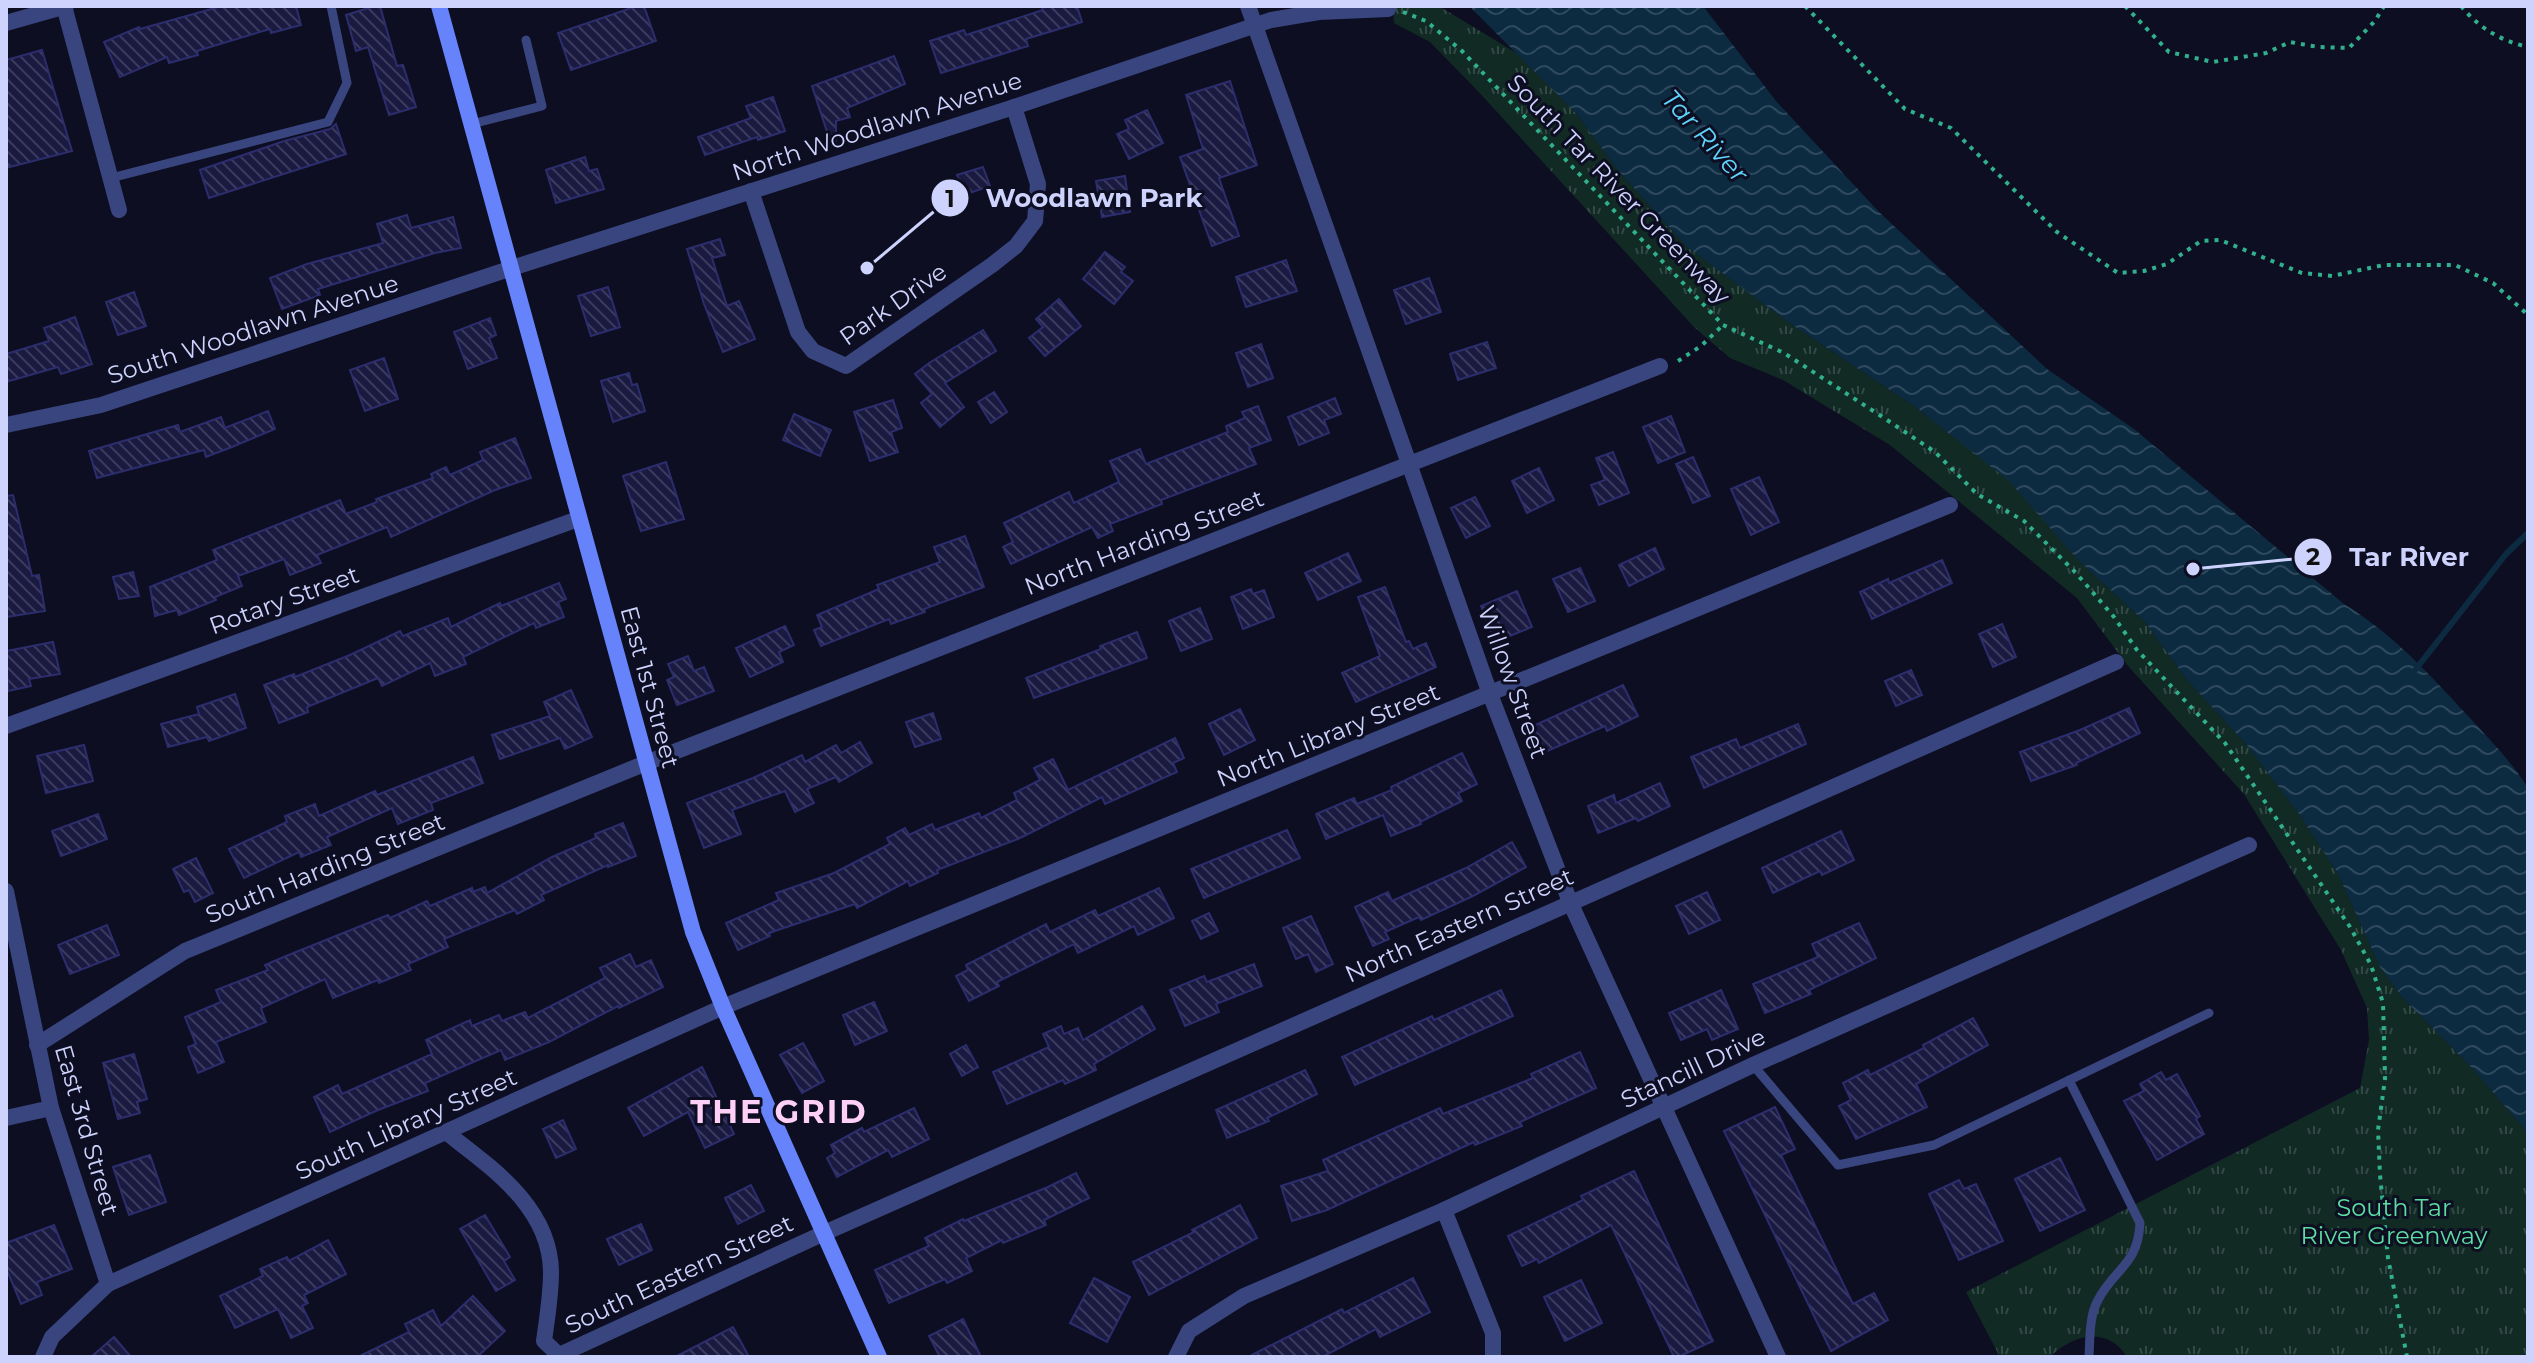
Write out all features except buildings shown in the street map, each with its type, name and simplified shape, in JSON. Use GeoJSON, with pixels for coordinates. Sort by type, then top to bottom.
{"type":"FeatureCollection","features":[{"type":"Feature","properties":{"kind":"street"},"geometry":{"type":"LineString","coordinates":[[6,23],[65,6],[119,210]]}},
{"type":"Feature","properties":{"kind":"street","name":"East 1st Street"},"geometry":{"type":"LineString","coordinates":[[439,6],[693,932],[822,1234],[879,1357]]}},
{"type":"Feature","properties":{"kind":"street","name":"Willow Street"},"geometry":{"type":"LineString","coordinates":[[1248,6],[1490,694],[1570,902],[1778,1357]]}},
{"type":"Feature","properties":{"kind":"street","name":"North Woodlawn Avenue"},"geometry":{"type":"LineString","coordinates":[[512,268],[1014,107],[1256,25],[1319,12],[1388,9]]}},
{"type":"Feature","properties":{"kind":"street","name":"Park Drive"},"geometry":{"type":"LineString","coordinates":[[751,191],[798,332],[813,351],[846,366],[992,265],[1016,246],[1035,221],[1038,184],[1014,107]]}},
{"type":"Feature","properties":{"kind":"street","name":"South Woodlawn Avenue"},"geometry":{"type":"LineString","coordinates":[[6,425],[101,405],[512,268]]}},
{"type":"Feature","properties":{"kind":"street","name":"North Harding Street"},"geometry":{"type":"LineString","coordinates":[[646,763],[1660,366]]}},
{"type":"Feature","properties":{"kind":"street","name":"North Library Street"},"geometry":{"type":"LineString","coordinates":[[723,1007],[1950,505]]}},
{"type":"Feature","properties":{"kind":"street","name":"Rotary Street"},"geometry":{"type":"LineString","coordinates":[[6,726],[578,519]]}},
{"type":"Feature","properties":{"kind":"street","name":"North Eastern Street"},"geometry":{"type":"LineString","coordinates":[[822,1234],[2116,662]]}},
{"type":"Feature","properties":{"kind":"street","name":"South Harding Street"},"geometry":{"type":"LineString","coordinates":[[37,1045],[185,951],[646,763]]}},
{"type":"Feature","properties":{"kind":"street","name":"Stancill Drive"},"geometry":{"type":"LineString","coordinates":[[1176,1357],[1189,1331],[1244,1296],[1444,1210],[1753,1065],[2249,845]]}},
{"type":"Feature","properties":{"kind":"street","name":"East 3rd Street"},"geometry":{"type":"LineString","coordinates":[[6,891],[51,1108],[108,1284]]}},
{"type":"Feature","properties":{"kind":"street","name":"South Library Street"},"geometry":{"type":"LineString","coordinates":[[108,1284],[723,1007]]}},
{"type":"Feature","properties":{"kind":"street"},"geometry":{"type":"LineString","coordinates":[[6,1118],[51,1108]]}},
{"type":"Feature","properties":{"kind":"street"},"geometry":{"type":"LineString","coordinates":[[447,1133],[506,1179],[538,1221],[547,1245],[551,1271],[544,1341],[559,1356]]}},
{"type":"Feature","properties":{"kind":"street"},"geometry":{"type":"LineString","coordinates":[[1444,1210],[1493,1333],[1493,1357]]}},
{"type":"Feature","properties":{"kind":"street","name":"South Eastern Street"},"geometry":{"type":"LineString","coordinates":[[559,1356],[822,1234]]}},
{"type":"Feature","properties":{"kind":"street"},"geometry":{"type":"LineString","coordinates":[[43,1357],[52,1337],[108,1284]]}},
{"type":"Feature","properties":{"kind":"lane"},"geometry":{"type":"LineString","coordinates":[[111,178],[328,122],[347,83],[331,6]]}},
{"type":"Feature","properties":{"kind":"lane"},"geometry":{"type":"LineString","coordinates":[[472,124],[542,106],[526,40]]}},
{"type":"Feature","properties":{"kind":"lane"},"geometry":{"type":"LineString","coordinates":[[1753,1065],[1838,1165],[1934,1145],[2209,1013]]}},
{"type":"Feature","properties":{"kind":"lane"},"geometry":{"type":"LineString","coordinates":[[2069,1080],[2140,1223],[2134,1255],[2095,1303],[2089,1357]]}},
{"type":"Feature","properties":{"kind":"path"},"geometry":{"type":"LineString","coordinates":[[1805,6],[1905,109],[1951,128],[2057,232],[2118,273],[2144,271],[2167,264],[2201,241],[2220,240],[2302,273],[2332,276],[2384,265],[2455,265],[2493,283],[2528,315]]}},
{"type":"Feature","properties":{"kind":"path"},"geometry":{"type":"LineString","coordinates":[[2125,6],[2169,52],[2213,62],[2261,51],[2266,53],[2290,42],[2349,48],[2375,21],[2384,6]]}},
{"type":"Feature","properties":{"kind":"path"},"geometry":{"type":"LineString","coordinates":[[2461,6],[2474,21],[2505,42],[2528,47]]}},
{"type":"Feature","properties":{"kind":"path","name":"South Tar River Greenway"},"geometry":{"type":"LineString","coordinates":[[1388,9],[1426,21],[1462,51],[1723,325],[1784,353],[1881,416],[1935,452],[1977,494],[2024,521],[2076,573],[2114,617],[2137,650],[2225,743],[2350,927],[2371,965],[2383,1003],[2385,1079],[2378,1130],[2380,1175],[2388,1258],[2407,1357]]}},
{"type":"Feature","properties":{"kind":"path"},"geometry":{"type":"LineString","coordinates":[[1660,366],[1682,360],[1723,325]]}},
{"type":"Feature","properties":{"kind":"green space","name":"South Tar River Greenway"},"geometry":{"type":"Polygon","coordinates":[[[1393,6],[1442,8],[1518,54],[1575,112],[1617,169],[1686,246],[1788,322],[1914,406],[2009,480],[2078,560],[2145,622],[2187,680],[2246,744],[2299,814],[2338,874],[2380,967],[2402,997],[2471,1067],[2528,1133],[2528,1357],[2127,1357],[2110,1340],[2089,1337],[2068,1343],[2050,1357],[2000,1357],[1966,1292],[2360,1088],[2369,1040],[2367,1008],[2341,950],[2244,794],[2129,667],[2077,598],[1890,445],[1783,380],[1730,358],[1694,327],[1430,42],[1394,23],[1393,6]]]}},
{"type":"Feature","properties":{"kind":"water"},"geometry":{"type":"Polygon","coordinates":[[[1469,6],[1703,6],[1776,101],[1879,212],[2047,369],[2134,429],[2394,642],[2439,685],[2500,750],[2528,788],[2528,1133],[2471,1067],[2402,997],[2380,967],[2338,874],[2299,814],[2246,744],[2187,680],[2145,622],[2078,560],[2008,480],[1914,406],[1788,322],[1686,246],[1617,169],[1575,112],[1469,6]]]}},
{"type":"Feature","properties":{"kind":"waterway"},"geometry":{"type":"LineString","coordinates":[[2416,669],[2506,554],[2528,533]]}},
{"type":"Feature","properties":{"kind":"place","name":"Woodlawn Park"},"geometry":{"type":"Point","coordinates":[867,268]}},
{"type":"Feature","properties":{"kind":"place","name":"Tar River"},"geometry":{"type":"Point","coordinates":[2193,569]}},
{"type":"Feature","properties":{"kind":"district","name":"THE GRID"},"geometry":{"type":"Point","coordinates":[779,1111]}}]}
